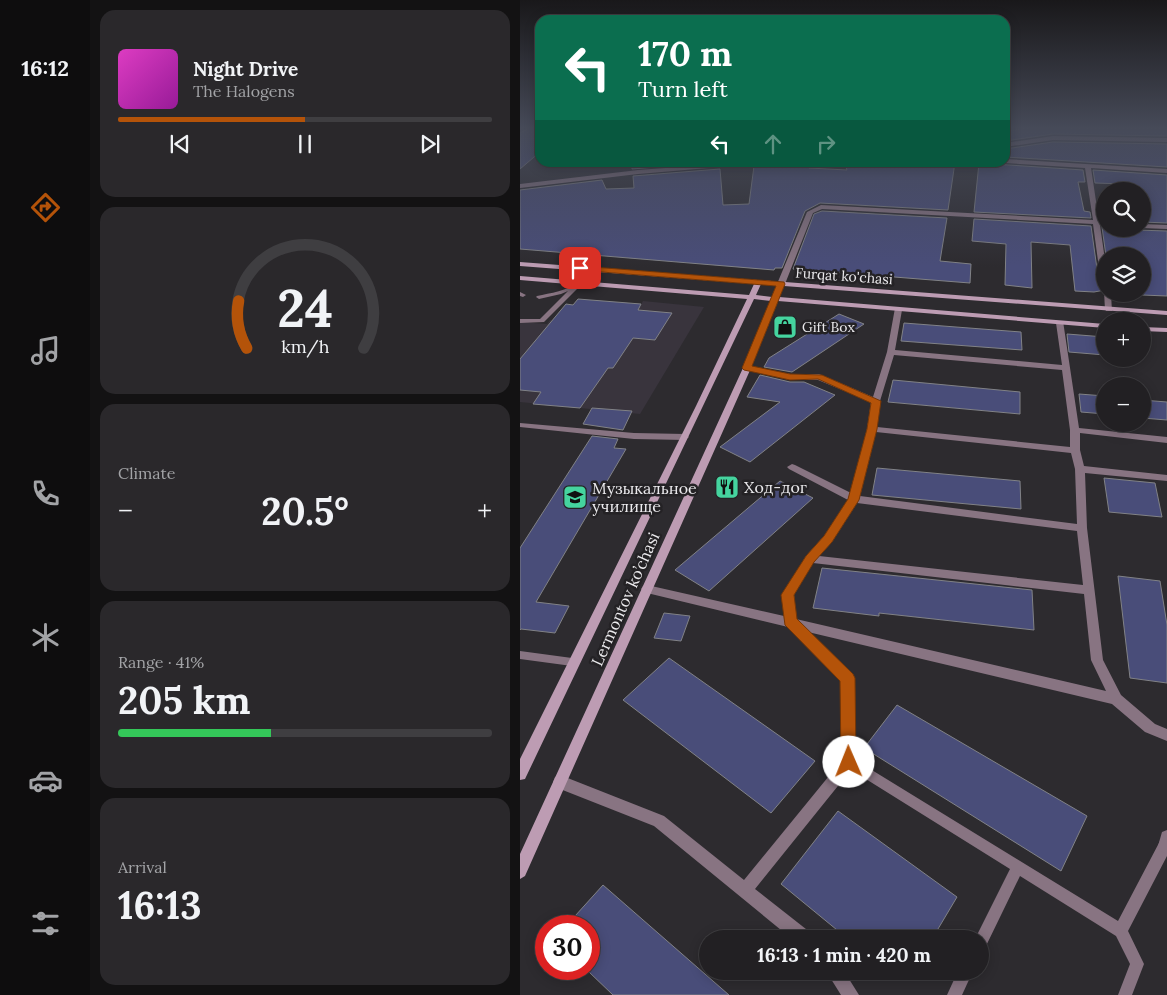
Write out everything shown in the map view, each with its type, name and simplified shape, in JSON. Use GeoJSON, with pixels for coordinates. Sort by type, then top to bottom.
{"type":"FeatureCollection","features":[{"type":"Feature","properties":{"kind":"main road","name":"Furqat ko'chasi"},"geometry":{"type":"LineString","coordinates":[[520,264],[1167,313]]}},
{"type":"Feature","properties":{"kind":"main road","name":"Furqat ko'chasi"},"geometry":{"type":"LineString","coordinates":[[520,278],[1096,325]]}},
{"type":"Feature","properties":{"kind":"main road","name":"Lermontov ko’chasi"},"geometry":{"type":"LineString","coordinates":[[520,774],[572,662],[685,437],[758,282]]}},
{"type":"Feature","properties":{"kind":"main road","name":"Lermontov ko’chasi"},"geometry":{"type":"LineString","coordinates":[[520,871],[747,368],[781,284]]}},
{"type":"Feature","properties":{"kind":"main road"},"geometry":{"type":"LineString","coordinates":[[1151,329],[1167,330]]}},
{"type":"Feature","properties":{"kind":"street"},"geometry":{"type":"LineString","coordinates":[[520,186],[626,173]]}},
{"type":"Feature","properties":{"kind":"street"},"geometry":{"type":"LineString","coordinates":[[1089,173],[1099,247]]}},
{"type":"Feature","properties":{"kind":"street"},"geometry":{"type":"LineString","coordinates":[[781,284],[810,212],[821,206],[1095,223]]}},
{"type":"Feature","properties":{"kind":"street"},"geometry":{"type":"LineString","coordinates":[[1151,226],[1167,227]]}},
{"type":"Feature","properties":{"kind":"street"},"geometry":{"type":"LineString","coordinates":[[1108,302],[1109,309]]}},
{"type":"Feature","properties":{"kind":"street"},"geometry":{"type":"LineString","coordinates":[[745,890],[849,762],[848,678],[790,622],[788,595],[810,559],[828,539],[854,500],[872,429],[876,401],[891,352],[898,310]]}},
{"type":"Feature","properties":{"kind":"street"},"geometry":{"type":"LineString","coordinates":[[1060,323],[1067,368],[1075,450],[1080,469],[1082,528],[1097,660],[1116,699],[1150,728],[1167,735]]}},
{"type":"Feature","properties":{"kind":"street"},"geometry":{"type":"LineString","coordinates":[[891,352],[1067,368]]}},
{"type":"Feature","properties":{"kind":"street"},"geometry":{"type":"LineString","coordinates":[[747,368],[790,377],[819,377],[876,401]]}},
{"type":"Feature","properties":{"kind":"street"},"geometry":{"type":"LineString","coordinates":[[872,429],[1075,450]]}},
{"type":"Feature","properties":{"kind":"street"},"geometry":{"type":"LineString","coordinates":[[1074,430],[1167,440]]}},
{"type":"Feature","properties":{"kind":"street"},"geometry":{"type":"LineString","coordinates":[[792,467],[854,500],[1082,528]]}},
{"type":"Feature","properties":{"kind":"street"},"geometry":{"type":"LineString","coordinates":[[1080,469],[1167,478]]}},
{"type":"Feature","properties":{"kind":"street"},"geometry":{"type":"LineString","coordinates":[[810,559],[1089,590]]}},
{"type":"Feature","properties":{"kind":"street"},"geometry":{"type":"LineString","coordinates":[[647,589],[1116,699]]}},
{"type":"Feature","properties":{"kind":"street"},"geometry":{"type":"LineString","coordinates":[[560,782],[659,821],[794,930]]}},
{"type":"Feature","properties":{"kind":"street"},"geometry":{"type":"LineString","coordinates":[[840,980],[851,995]]}},
{"type":"Feature","properties":{"kind":"lane"},"geometry":{"type":"LineString","coordinates":[[539,297],[559,293],[580,283]]}},
{"type":"Feature","properties":{"kind":"lane"},"geometry":{"type":"LineString","coordinates":[[520,321],[542,321],[580,283]]}},
{"type":"Feature","properties":{"kind":"lane"},"geometry":{"type":"LineString","coordinates":[[520,425],[634,436],[685,437]]}},
{"type":"Feature","properties":{"kind":"lane"},"geometry":{"type":"LineString","coordinates":[[520,655],[572,662]]}},
{"type":"Feature","properties":{"kind":"lane"},"geometry":{"type":"LineString","coordinates":[[849,762],[1121,931],[1137,964],[1125,995]]}},
{"type":"Feature","properties":{"kind":"lane"},"geometry":{"type":"LineString","coordinates":[[1121,931],[1166,843]]}},
{"type":"Feature","properties":{"kind":"lane"},"geometry":{"type":"LineString","coordinates":[[986,930],[1018,866]]}},
{"type":"Feature","properties":{"kind":"lane"},"geometry":{"type":"LineString","coordinates":[[954,995],[962,980]]}},
{"type":"Feature","properties":{"kind":"shaded area"},"geometry":{"type":"Polygon","coordinates":[[[643,301],[704,307],[640,414],[520,402],[520,322],[547,324],[550,320],[611,325],[638,310],[643,301]]]}},
{"type":"Feature","properties":{"kind":"building"},"geometry":{"type":"Polygon","coordinates":[[[665,173],[720,173],[723,205],[749,204],[753,173],[953,173],[948,210],[820,203],[805,211],[782,268],[775,268],[774,270],[520,249],[520,190],[602,180],[606,189],[634,188],[633,176],[665,173]]]}},
{"type":"Feature","properties":{"kind":"building"},"geometry":{"type":"Polygon","coordinates":[[[978,173],[1084,173],[1085,182],[1078,182],[1084,211],[1090,212],[1091,218],[974,212],[978,173]]]}},
{"type":"Feature","properties":{"kind":"building"},"geometry":{"type":"Polygon","coordinates":[[[1094,173],[1167,175],[1167,223],[1151,222],[1151,182],[1096,183],[1094,173]]]}},
{"type":"Feature","properties":{"kind":"building"},"geometry":{"type":"Polygon","coordinates":[[[822,211],[947,218],[940,261],[971,264],[970,283],[793,269],[814,214],[822,211]]]}},
{"type":"Feature","properties":{"kind":"building"},"geometry":{"type":"Polygon","coordinates":[[[974,219],[1091,226],[1096,262],[1096,292],[1075,291],[1070,245],[1031,242],[1032,288],[1005,285],[1006,244],[972,241],[974,219]]]}},
{"type":"Feature","properties":{"kind":"building"},"geometry":{"type":"Polygon","coordinates":[[[1151,230],[1167,231],[1167,296],[1151,295],[1151,247],[1105,247],[1103,237],[1151,237],[1151,230]]]}},
{"type":"Feature","properties":{"kind":"building"},"geometry":{"type":"Polygon","coordinates":[[[578,299],[641,304],[638,310],[672,313],[655,340],[633,338],[613,368],[608,368],[580,408],[533,404],[541,392],[520,390],[520,359],[566,304],[573,305],[578,299]]]}},
{"type":"Feature","properties":{"kind":"building"},"geometry":{"type":"Polygon","coordinates":[[[839,314],[864,324],[792,372],[764,367],[769,358],[839,314]]]}},
{"type":"Feature","properties":{"kind":"building"},"geometry":{"type":"Polygon","coordinates":[[[904,323],[1021,332],[1022,350],[901,341],[904,323]]]}},
{"type":"Feature","properties":{"kind":"building"},"geometry":{"type":"Polygon","coordinates":[[[1067,334],[1096,336],[1096,354],[1069,352],[1067,334]]]}},
{"type":"Feature","properties":{"kind":"building"},"geometry":{"type":"Polygon","coordinates":[[[760,375],[790,382],[804,382],[835,395],[750,462],[720,447],[780,402],[747,397],[760,375]]]}},
{"type":"Feature","properties":{"kind":"building"},"geometry":{"type":"Polygon","coordinates":[[[893,380],[1020,392],[1020,414],[888,402],[893,380]]]}},
{"type":"Feature","properties":{"kind":"building"},"geometry":{"type":"Polygon","coordinates":[[[1079,394],[1096,395],[1096,413],[1081,412],[1079,394]]]}},
{"type":"Feature","properties":{"kind":"building"},"geometry":{"type":"Polygon","coordinates":[[[1151,401],[1167,402],[1167,420],[1151,419],[1151,401]]]}},
{"type":"Feature","properties":{"kind":"building"},"geometry":{"type":"Polygon","coordinates":[[[592,408],[632,411],[623,430],[583,424],[592,408]]]}},
{"type":"Feature","properties":{"kind":"building","name":"Музыкальное училище"},"geometry":{"type":"Polygon","coordinates":[[[592,436],[618,439],[614,448],[626,449],[536,602],[569,606],[555,633],[520,630],[520,548],[592,436]]]}},
{"type":"Feature","properties":{"kind":"building"},"geometry":{"type":"Polygon","coordinates":[[[877,468],[1020,481],[1021,509],[872,495],[877,468]]]}},
{"type":"Feature","properties":{"kind":"building"},"geometry":{"type":"Polygon","coordinates":[[[1104,478],[1155,483],[1162,517],[1109,512],[1104,478]]]}},
{"type":"Feature","properties":{"kind":"building"},"geometry":{"type":"Polygon","coordinates":[[[780,481],[813,498],[709,591],[675,570],[780,481]]]}},
{"type":"Feature","properties":{"kind":"building"},"geometry":{"type":"Polygon","coordinates":[[[822,568],[1032,590],[1034,630],[879,613],[879,616],[813,608],[822,568]]]}},
{"type":"Feature","properties":{"kind":"building"},"geometry":{"type":"Polygon","coordinates":[[[1118,576],[1160,581],[1167,625],[1167,683],[1130,678],[1118,576]]]}},
{"type":"Feature","properties":{"kind":"building"},"geometry":{"type":"Polygon","coordinates":[[[664,613],[690,616],[681,641],[654,638],[664,613]]]}},
{"type":"Feature","properties":{"kind":"building"},"geometry":{"type":"Polygon","coordinates":[[[669,658],[815,761],[771,813],[623,700],[669,658]]]}},
{"type":"Feature","properties":{"kind":"building"},"geometry":{"type":"Polygon","coordinates":[[[897,705],[1087,816],[1061,871],[864,748],[897,705]]]}},
{"type":"Feature","properties":{"kind":"building"},"geometry":{"type":"Polygon","coordinates":[[[838,811],[957,897],[937,930],[837,930],[781,884],[838,811]]]}},
{"type":"Feature","properties":{"kind":"building"},"geometry":{"type":"Polygon","coordinates":[[[603,885],[699,969],[699,980],[712,980],[729,995],[613,995],[597,980],[600,980],[600,915],[576,915],[603,885]]]}},
{"type":"Feature","properties":{"kind":"place","name":"Gift Box"},"geometry":{"type":"Point","coordinates":[785,327]}},
{"type":"Feature","properties":{"kind":"place","name":"Ход-дог"},"geometry":{"type":"Point","coordinates":[727,487]}},
{"type":"Feature","properties":{"kind":"place","name":"Музыкальное училище"},"geometry":{"type":"Point","coordinates":[575,497]}},
{"type":"Feature","properties":{"kind":"route"},"geometry":{"type":"LineString","coordinates":[[580,268],[781,284],[747,368],[790,377],[819,377],[876,401],[872,429],[854,500],[828,539],[810,559],[788,595],[790,622],[848,678],[849,762]]}}]}
